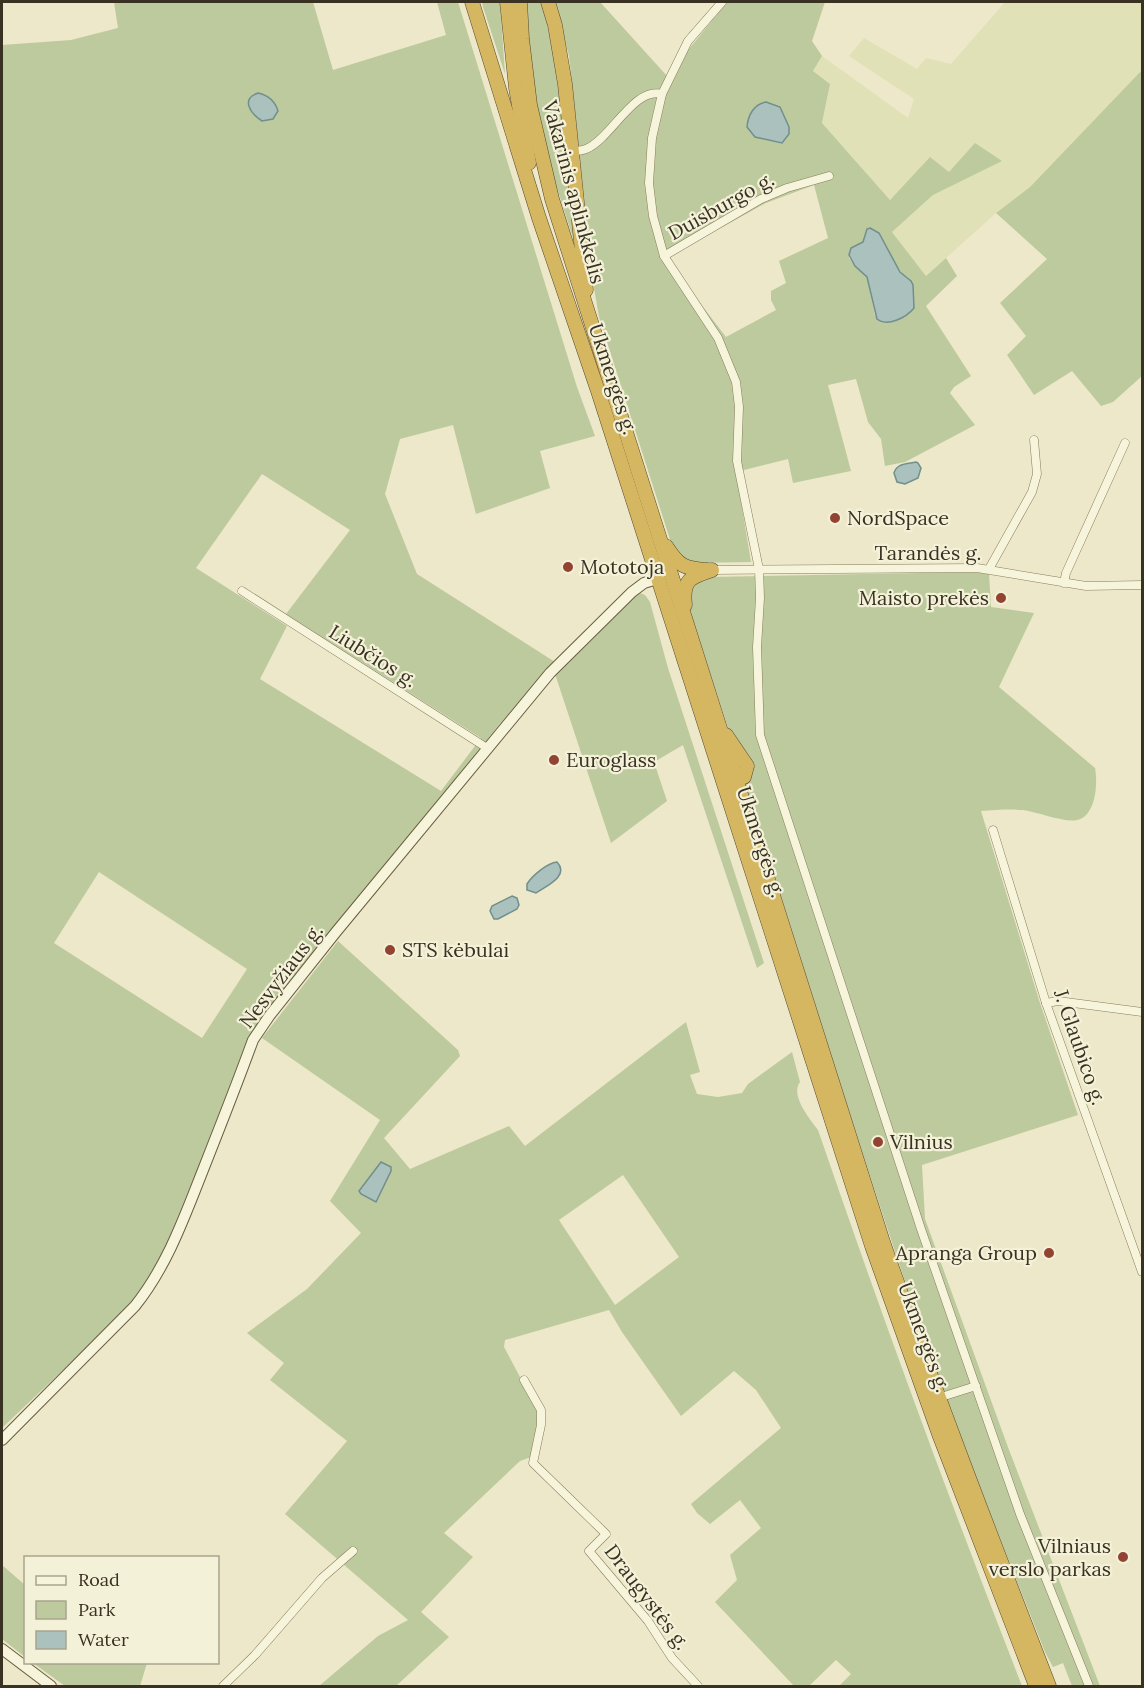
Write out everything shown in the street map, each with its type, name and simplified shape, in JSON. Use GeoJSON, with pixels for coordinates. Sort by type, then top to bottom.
{"type":"FeatureCollection","features":[{"type":"Feature","properties":{"kind":"highway","name":"Ukmergės g."},"geometry":{"type":"LineString","coordinates":[[472,2],[539,218],[598,391],[709,744],[875,1257],[939,1434],[1036,1686]]}},
{"type":"Feature","properties":{"kind":"highway","name":"Vakarinis aplinkkelis"},"geometry":{"type":"LineString","coordinates":[[507,2],[516,88],[539,218]]}},
{"type":"Feature","properties":{"kind":"highway","name":"Vakarinis aplinkkelis"},"geometry":{"type":"LineString","coordinates":[[520,2],[526,79],[538,144],[552,199],[589,319]]}},
{"type":"Feature","properties":{"kind":"highway"},"geometry":{"type":"LineString","coordinates":[[548,2],[560,53],[589,319]]}},
{"type":"Feature","properties":{"kind":"highway","name":"Ukmergės g."},"geometry":{"type":"LineString","coordinates":[[589,319],[718,724],[747,766],[744,777],[735,779],[847,1132],[938,1398],[1049,1686]]}},
{"type":"Feature","properties":{"kind":"highway"},"geometry":{"type":"LineString","coordinates":[[657,531],[681,565],[693,569],[712,570]]}},
{"type":"Feature","properties":{"kind":"highway"},"geometry":{"type":"LineString","coordinates":[[689,631],[684,598],[685,586],[692,578],[712,570]]}},
{"type":"Feature","properties":{"kind":"highway"},"geometry":{"type":"LineString","coordinates":[[709,744],[728,777],[735,779]]}},
{"type":"Feature","properties":{"kind":"street"},"geometry":{"type":"LineString","coordinates":[[722,2],[688,41],[662,94],[652,138],[649,183],[653,216],[664,256],[718,338],[736,382],[739,407],[737,461],[759,569],[757,647],[760,735],[908,1193],[1020,1514],[1089,1686]]}},
{"type":"Feature","properties":{"kind":"street"},"geometry":{"type":"LineString","coordinates":[[572,151],[587,149],[609,131],[645,95],[655,92],[662,94]]}},
{"type":"Feature","properties":{"kind":"street","name":"Duisburgo g."},"geometry":{"type":"LineString","coordinates":[[664,256],[761,199],[787,188],[829,176]]}},
{"type":"Feature","properties":{"kind":"street"},"geometry":{"type":"LineString","coordinates":[[989,569],[1032,492],[1037,474],[1034,440]]}},
{"type":"Feature","properties":{"kind":"street"},"geometry":{"type":"LineString","coordinates":[[1064,583],[1066,573],[1125,442]]}},
{"type":"Feature","properties":{"kind":"street","name":"Tarandės g."},"geometry":{"type":"LineString","coordinates":[[712,570],[989,569],[1064,583],[1097,586],[1143,585]]}},
{"type":"Feature","properties":{"kind":"street","name":"Nesvyžiaus g."},"geometry":{"type":"LineString","coordinates":[[2,1440],[135,1306],[148,1289],[165,1261],[181,1226],[253,1040],[270,1015],[487,748],[556,667],[632,592],[644,583],[657,579]]}},
{"type":"Feature","properties":{"kind":"street","name":"Liubčios g."},"geometry":{"type":"LineString","coordinates":[[242,591],[487,748]]}},
{"type":"Feature","properties":{"kind":"street","name":"J. Glaubico g."},"geometry":{"type":"LineString","coordinates":[[993,830],[1046,1003],[1143,1272]]}},
{"type":"Feature","properties":{"kind":"street"},"geometry":{"type":"LineString","coordinates":[[1046,1003],[1058,1001],[1143,1012]]}},
{"type":"Feature","properties":{"kind":"street","name":"Draugystės g."},"geometry":{"type":"LineString","coordinates":[[524,1380],[541,1410],[541,1425],[533,1463],[606,1534],[589,1551],[648,1621],[672,1658],[698,1686]]}},
{"type":"Feature","properties":{"kind":"street"},"geometry":{"type":"LineString","coordinates":[[938,1398],[976,1386]]}},
{"type":"Feature","properties":{"kind":"street"},"geometry":{"type":"LineString","coordinates":[[223,1686],[255,1655],[322,1578],[353,1551]]}},
{"type":"Feature","properties":{"kind":"street"},"geometry":{"type":"LineString","coordinates":[[2,1649],[51,1686]]}},
{"type":"Feature","properties":{"kind":"green space"},"geometry":{"type":"Polygon","coordinates":[[[114,2],[313,2],[333,70],[446,35],[437,2],[458,2],[577,387],[595,436],[540,451],[550,488],[476,514],[453,425],[400,439],[385,494],[417,574],[555,662],[498,726],[261,1018],[242,1054],[162,1255],[144,1286],[126,1310],[2,1428],[2,45],[71,40],[118,28],[114,2]],[[262,474],[196,568],[287,626],[260,679],[441,791],[481,738],[286,614],[350,530],[262,474]],[[99,872],[54,943],[202,1038],[247,969],[99,872]]]}},
{"type":"Feature","properties":{"kind":"green space"},"geometry":{"type":"Polygon","coordinates":[[[482,2],[500,2],[505,74],[483,7],[482,2]]]}},
{"type":"Feature","properties":{"kind":"green space"},"geometry":{"type":"Polygon","coordinates":[[[526,2],[542,2],[549,32],[563,122],[575,244],[549,162],[534,98],[526,2]]]}},
{"type":"Feature","properties":{"kind":"green space"},"geometry":{"type":"Polygon","coordinates":[[[555,2],[600,2],[667,76],[727,2],[825,2],[812,41],[822,56],[813,71],[830,84],[822,123],[890,200],[930,157],[949,172],[975,143],[1002,161],[933,195],[892,232],[926,276],[946,258],[957,276],[926,306],[971,376],[954,387],[950,393],[975,425],[905,462],[885,466],[881,439],[868,422],[856,379],[828,385],[851,471],[793,483],[788,459],[736,472],[751,562],[688,563],[674,552],[599,317],[569,56],[555,2]],[[814,185],[766,203],[668,257],[726,337],[776,310],[771,300],[771,291],[786,283],[779,261],[828,238],[814,185]],[[870,228],[863,242],[851,248],[849,258],[867,277],[875,316],[909,278],[898,267],[881,237],[870,228]]]}},
{"type":"Feature","properties":{"kind":"green space"},"geometry":{"type":"Polygon","coordinates":[[[1005,2],[1142,2],[1142,70],[1030,187],[996,213],[926,276],[892,232],[933,195],[1001,161],[949,172],[930,158],[890,200],[822,123],[830,84],[813,71],[822,56],[908,118],[914,99],[849,56],[864,38],[917,69],[926,58],[951,64],[1005,2]]]}},
{"type":"Feature","properties":{"kind":"green space"},"geometry":{"type":"Polygon","coordinates":[[[1142,70],[1142,376],[1113,402],[1101,406],[1072,371],[1034,395],[1007,355],[1026,336],[1000,303],[1047,259],[996,213],[1030,187],[1142,70]]]}},
{"type":"Feature","properties":{"kind":"green space"},"geometry":{"type":"Polygon","coordinates":[[[972,572],[989,574],[991,607],[1034,613],[999,687],[1095,768],[1096,790],[1092,806],[1083,817],[1077,820],[1066,820],[1023,810],[981,811],[1039,1000],[1078,1115],[922,1165],[925,1219],[1009,1450],[1100,1686],[1072,1686],[1063,1663],[1053,1667],[1045,1652],[968,1456],[924,1337],[878,1199],[745,783],[753,773],[752,762],[730,734],[686,598],[689,586],[710,577],[972,572]]]}},
{"type":"Feature","properties":{"kind":"green space"},"geometry":{"type":"Polygon","coordinates":[[[640,593],[645,595],[650,602],[668,668],[764,963],[757,968],[683,745],[654,762],[667,801],[611,843],[555,674],[635,595],[640,593]]]}},
{"type":"Feature","properties":{"kind":"green space"},"geometry":{"type":"Polygon","coordinates":[[[338,941],[458,1050],[460,1056],[384,1138],[410,1169],[509,1126],[525,1146],[686,1022],[700,1072],[690,1075],[697,1094],[718,1097],[742,1093],[748,1084],[792,1052],[800,1082],[797,1093],[799,1100],[818,1130],[917,1409],[1022,1686],[839,1686],[851,1674],[836,1660],[809,1686],[794,1686],[715,1602],[737,1580],[730,1555],[761,1528],[740,1500],[710,1524],[697,1513],[691,1504],[781,1428],[756,1390],[734,1371],[681,1416],[609,1310],[505,1340],[504,1347],[539,1413],[531,1457],[520,1461],[444,1533],[473,1557],[421,1612],[449,1637],[396,1686],[319,1686],[378,1636],[408,1620],[285,1514],[347,1441],[270,1380],[284,1363],[247,1333],[307,1289],[361,1233],[330,1201],[380,1120],[262,1038],[338,941]],[[623,1175],[559,1220],[615,1305],[679,1257],[623,1175]]]}},
{"type":"Feature","properties":{"kind":"green space"},"geometry":{"type":"Polygon","coordinates":[[[2,1565],[24,1584],[24,1656],[2,1639],[2,1565]]]}},
{"type":"Feature","properties":{"kind":"green space"},"geometry":{"type":"Polygon","coordinates":[[[34,1664],[147,1664],[140,1686],[65,1686],[34,1664]]]}},
{"type":"Feature","properties":{"kind":"water"},"geometry":{"type":"Polygon","coordinates":[[[258,93],[275,104],[278,111],[273,119],[262,121],[251,111],[249,99],[258,93]]]}},
{"type":"Feature","properties":{"kind":"water"},"geometry":{"type":"Polygon","coordinates":[[[766,102],[780,107],[789,127],[789,134],[782,143],[755,137],[747,127],[752,111],[758,105],[766,102]]]}},
{"type":"Feature","properties":{"kind":"water"},"geometry":{"type":"Polygon","coordinates":[[[870,228],[879,233],[900,272],[913,285],[914,308],[906,315],[891,322],[877,319],[867,277],[855,266],[849,255],[851,248],[863,242],[867,229],[870,228]]]}},
{"type":"Feature","properties":{"kind":"water"},"geometry":{"type":"Polygon","coordinates":[[[916,462],[921,468],[918,478],[905,484],[897,482],[894,473],[897,467],[916,462]]]}},
{"type":"Feature","properties":{"kind":"water"},"geometry":{"type":"Polygon","coordinates":[[[557,862],[561,872],[555,880],[536,893],[527,890],[527,884],[536,874],[557,862]]]}},
{"type":"Feature","properties":{"kind":"water"},"geometry":{"type":"Polygon","coordinates":[[[512,896],[517,898],[519,905],[517,909],[494,919],[490,911],[492,906],[512,896]]]}},
{"type":"Feature","properties":{"kind":"water"},"geometry":{"type":"Polygon","coordinates":[[[381,1162],[391,1167],[391,1171],[376,1202],[359,1191],[381,1162]]]}},
{"type":"Feature","properties":{"kind":"place","name":"NordSpace"},"geometry":{"type":"Point","coordinates":[835,518]}},
{"type":"Feature","properties":{"kind":"place","name":"Mototoja"},"geometry":{"type":"Point","coordinates":[568,567]}},
{"type":"Feature","properties":{"kind":"place","name":"Maisto prekės"},"geometry":{"type":"Point","coordinates":[1001,598]}},
{"type":"Feature","properties":{"kind":"place","name":"Euroglass"},"geometry":{"type":"Point","coordinates":[554,760]}},
{"type":"Feature","properties":{"kind":"place","name":"STS kėbulai"},"geometry":{"type":"Point","coordinates":[390,950]}},
{"type":"Feature","properties":{"kind":"place","name":"Vilnius"},"geometry":{"type":"Point","coordinates":[878,1142]}},
{"type":"Feature","properties":{"kind":"place","name":"Apranga Group"},"geometry":{"type":"Point","coordinates":[1049,1253]}},
{"type":"Feature","properties":{"kind":"place","name":"Vilniaus verslo parkas"},"geometry":{"type":"Point","coordinates":[1123,1557]}}]}
